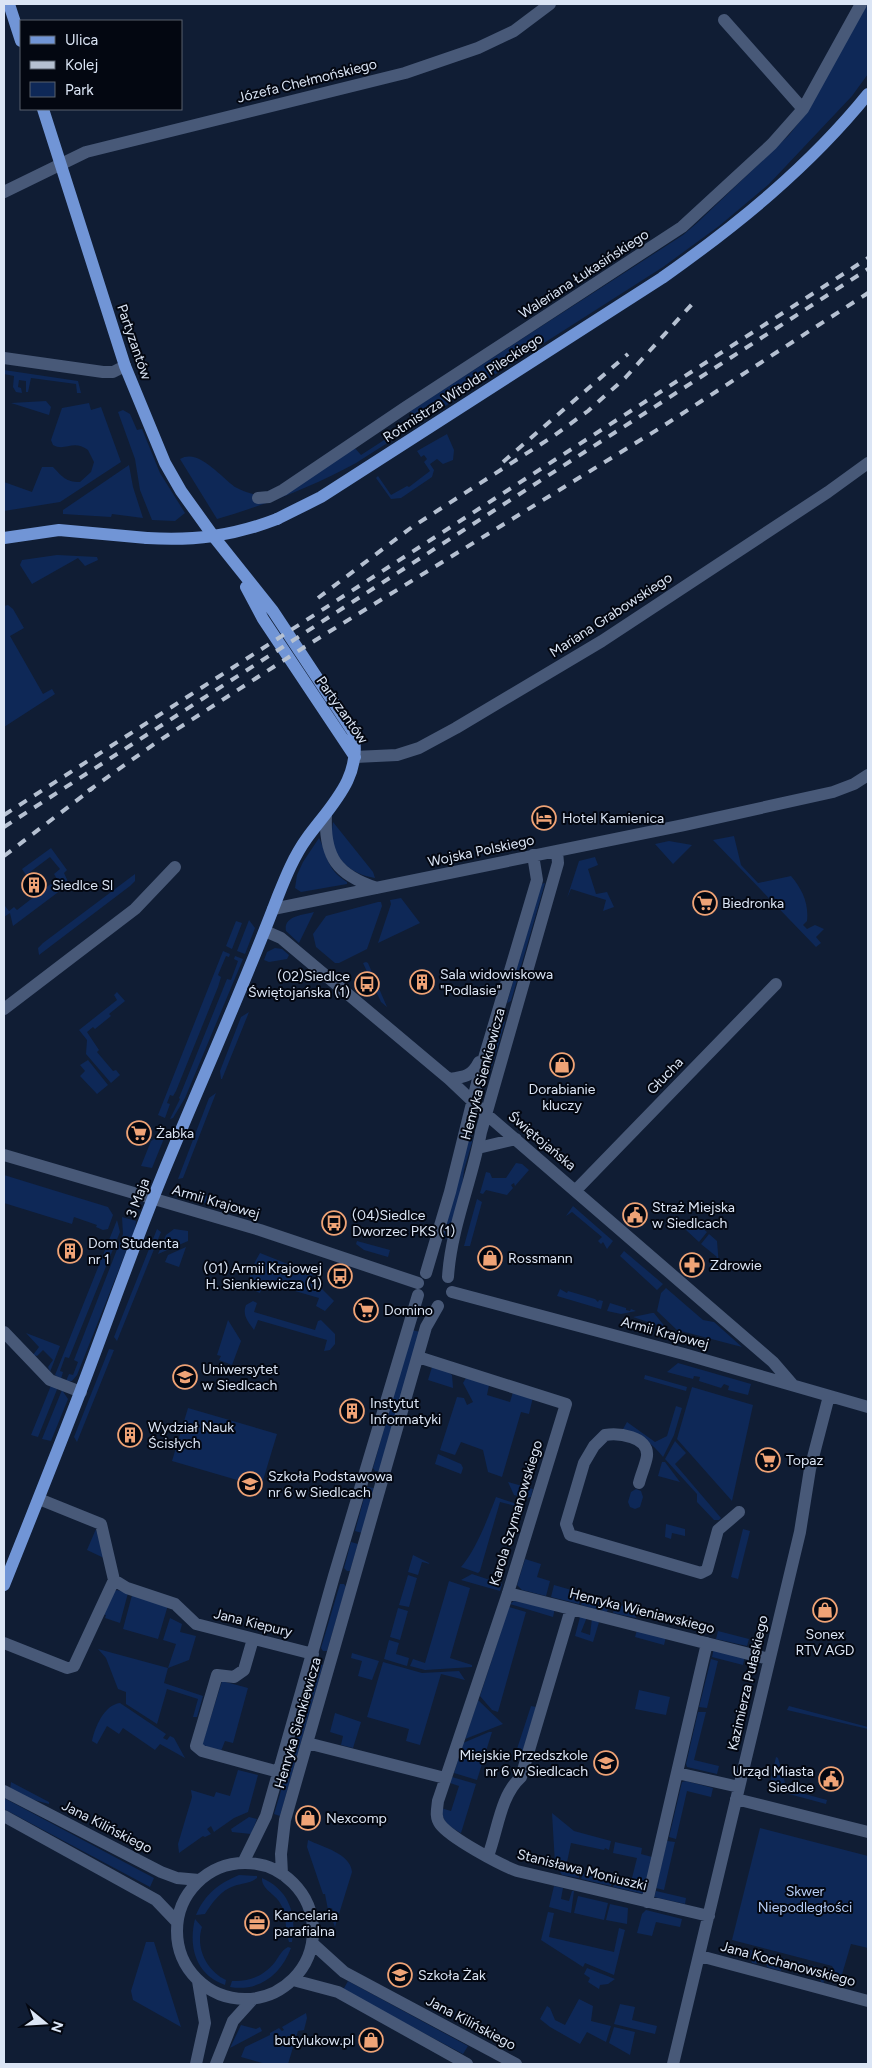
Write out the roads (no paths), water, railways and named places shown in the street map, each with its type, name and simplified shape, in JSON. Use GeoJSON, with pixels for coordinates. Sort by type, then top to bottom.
{"type":"FeatureCollection","features":[{"type":"Feature","properties":{"kind":"main road"},"geometry":{"type":"LineString","coordinates":[[9,4],[20,38]]}},
{"type":"Feature","properties":{"kind":"main road","name":"Rotmistrza Witolda Pileckiego"},"geometry":{"type":"LineString","coordinates":[[4,538],[59,530],[187,540],[218,537],[244,532],[277,519],[321,497],[662,278],[694,255],[757,206],[793,173],[832,136],[868,94]]}},
{"type":"Feature","properties":{"kind":"main road","name":"Partyzantów"},"geometry":{"type":"LineString","coordinates":[[43,110],[125,366],[165,463],[181,491],[236,567],[263,619],[355,758]]}},
{"type":"Feature","properties":{"kind":"main road","name":"3 Maja"},"geometry":{"type":"LineString","coordinates":[[4,1585],[81,1392],[153,1200],[273,908],[296,854],[326,815],[350,779],[355,758]]}},
{"type":"Feature","properties":{"kind":"street","name":"Józefa Chełmońskiego"},"geometry":{"type":"LineString","coordinates":[[4,192],[86,152],[405,73],[478,48],[514,31],[550,4]]}},
{"type":"Feature","properties":{"kind":"street","name":"Waleriana Łukasińskiego"},"geometry":{"type":"LineString","coordinates":[[258,498],[269,497],[283,490],[406,407],[670,236],[695,216],[772,144],[803,109],[861,4]]}},
{"type":"Feature","properties":{"kind":"street"},"geometry":{"type":"LineString","coordinates":[[724,20],[803,109]]}},
{"type":"Feature","properties":{"kind":"street"},"geometry":{"type":"LineString","coordinates":[[4,358],[103,372],[113,372],[125,366]]}},
{"type":"Feature","properties":{"kind":"street","name":"Mariana Grabowskiego"},"geometry":{"type":"LineString","coordinates":[[355,758],[397,755],[419,748],[456,728],[602,641],[828,492],[868,463]]}},
{"type":"Feature","properties":{"kind":"street","name":"Wojska Polskiego"},"geometry":{"type":"LineString","coordinates":[[273,908],[377,888],[833,792],[854,784],[868,775]]}},
{"type":"Feature","properties":{"kind":"street"},"geometry":{"type":"LineString","coordinates":[[326,815],[325,834],[328,853],[338,867],[360,882],[377,888]]}},
{"type":"Feature","properties":{"kind":"street","name":"Henryka Sienkiewicza"},"geometry":{"type":"LineString","coordinates":[[448,1277],[451,1253],[486,1114],[558,863],[557,850]]}},
{"type":"Feature","properties":{"kind":"street","name":"Henryka Sienkiewicza"},"geometry":{"type":"LineString","coordinates":[[426,1273],[450,1192],[487,1046],[537,880],[533,855]]}},
{"type":"Feature","properties":{"kind":"street"},"geometry":{"type":"LineString","coordinates":[[4,1009],[135,909],[175,867]]}},
{"type":"Feature","properties":{"kind":"street","name":"Świętojańska"},"geometry":{"type":"LineString","coordinates":[[265,931],[281,938],[449,1080],[773,1362],[792,1384]]}},
{"type":"Feature","properties":{"kind":"street","name":"Głucha"},"geometry":{"type":"LineString","coordinates":[[576,1190],[776,984]]}},
{"type":"Feature","properties":{"kind":"street"},"geometry":{"type":"LineString","coordinates":[[498,1010],[514,1015]]}},
{"type":"Feature","properties":{"kind":"street"},"geometry":{"type":"LineString","coordinates":[[449,1080],[472,1074],[487,1046]]}},
{"type":"Feature","properties":{"kind":"street"},"geometry":{"type":"LineString","coordinates":[[478,1148],[516,1139]]}},
{"type":"Feature","properties":{"kind":"street","name":"Armii Krajowej"},"geometry":{"type":"LineString","coordinates":[[4,1155],[260,1230],[418,1289]]}},
{"type":"Feature","properties":{"kind":"street"},"geometry":{"type":"LineString","coordinates":[[438,1271],[448,1277],[452,1292],[448,1301],[438,1306],[428,1306],[418,1289],[426,1273],[438,1271]]}},
{"type":"Feature","properties":{"kind":"street","name":"Henryka Sienkiewicza"},"geometry":{"type":"LineString","coordinates":[[244,1863],[266,1816],[418,1289]]}},
{"type":"Feature","properties":{"kind":"street","name":"Armii Krajowej"},"geometry":{"type":"LineString","coordinates":[[452,1292],[792,1384],[868,1407]]}},
{"type":"Feature","properties":{"kind":"street","name":"Henryka Sienkiewicza"},"geometry":{"type":"LineString","coordinates":[[282,1874],[281,1854],[285,1820],[426,1327],[438,1306]]}},
{"type":"Feature","properties":{"kind":"street"},"geometry":{"type":"LineString","coordinates":[[4,1332],[50,1380],[81,1392]]}},
{"type":"Feature","properties":{"kind":"street","name":"Karola Szymanowskiego"},"geometry":{"type":"LineString","coordinates":[[418,1358],[566,1404],[508,1593],[445,1778]]}},
{"type":"Feature","properties":{"kind":"street","name":"Kazimierza Pułaskiego"},"geometry":{"type":"LineString","coordinates":[[673,2064],[800,1532],[810,1470],[829,1396]]}},
{"type":"Feature","properties":{"kind":"street"},"geometry":{"type":"LineString","coordinates":[[639,1483],[647,1455],[644,1447],[628,1435],[605,1435],[594,1446],[584,1462],[566,1524],[570,1535],[701,1574],[707,1570],[718,1530],[739,1512]]}},
{"type":"Feature","properties":{"kind":"street"},"geometry":{"type":"LineString","coordinates":[[365,1475],[383,1479]]}},
{"type":"Feature","properties":{"kind":"street"},"geometry":{"type":"LineString","coordinates":[[4,1643],[67,1668],[74,1666],[114,1580],[101,1524],[39,1499]]}},
{"type":"Feature","properties":{"kind":"street"},"geometry":{"type":"LineString","coordinates":[[334,1576],[354,1582]]}},
{"type":"Feature","properties":{"kind":"street","name":"Jana Kiepury"},"geometry":{"type":"LineString","coordinates":[[114,1580],[127,1588],[175,1604],[196,1624],[313,1654]]}},
{"type":"Feature","properties":{"kind":"street","name":"Henryka Wieniawskiego"},"geometry":{"type":"LineString","coordinates":[[508,1593],[769,1659]]}},
{"type":"Feature","properties":{"kind":"street"},"geometry":{"type":"LineString","coordinates":[[488,1856],[510,1788],[521,1777],[571,1609]]}},
{"type":"Feature","properties":{"kind":"street"},"geometry":{"type":"LineString","coordinates":[[253,1639],[244,1670],[234,1677],[217,1675],[196,1746],[202,1751],[279,1772]]}},
{"type":"Feature","properties":{"kind":"street"},"geometry":{"type":"LineString","coordinates":[[647,1902],[707,1643]]}},
{"type":"Feature","properties":{"kind":"street"},"geometry":{"type":"LineString","coordinates":[[307,1743],[445,1778]]}},
{"type":"Feature","properties":{"kind":"street"},"geometry":{"type":"LineString","coordinates":[[677,1772],[737,1793],[868,1832]]}},
{"type":"Feature","properties":{"kind":"street","name":"Stanisława Moniuszki"},"geometry":{"type":"LineString","coordinates":[[445,1778],[436,1815],[440,1824],[488,1856],[517,1871],[709,1916]]}},
{"type":"Feature","properties":{"kind":"street","name":"Jana Kilińskiego"},"geometry":{"type":"LineString","coordinates":[[4,1791],[161,1872],[182,1880],[199,1880]]}},
{"type":"Feature","properties":{"kind":"street"},"geometry":{"type":"LineString","coordinates":[[4,1816],[156,1900],[177,1922]]}},
{"type":"Feature","properties":{"kind":"street"},"geometry":{"type":"LineString","coordinates":[[244,1863],[262,1865],[282,1874],[297,1887],[308,1904],[313,1924],[312,1943],[305,1964],[293,1980],[281,1990],[252,2000],[225,1997],[210,1991],[187,1969],[180,1954],[176,1938],[177,1922],[184,1898],[199,1880],[212,1871],[227,1865],[244,1863]]}},
{"type":"Feature","properties":{"kind":"street","name":"Jana Kilińskiego"},"geometry":{"type":"LineString","coordinates":[[312,1943],[344,1972],[516,2064]]}},
{"type":"Feature","properties":{"kind":"street","name":"Jana Kochanowskiego"},"geometry":{"type":"LineString","coordinates":[[700,1956],[868,2001]]}},
{"type":"Feature","properties":{"kind":"street"},"geometry":{"type":"LineString","coordinates":[[293,1980],[338,1992],[467,2064]]}},
{"type":"Feature","properties":{"kind":"street"},"geometry":{"type":"LineString","coordinates":[[196,2064],[205,2023],[198,1981]]}},
{"type":"Feature","properties":{"kind":"street"},"geometry":{"type":"LineString","coordinates":[[216,2064],[233,2021],[252,2000]]}},
{"type":"Feature","properties":{"kind":"railway"},"geometry":{"type":"LineString","coordinates":[[4,815],[868,258]]}},
{"type":"Feature","properties":{"kind":"railway"},"geometry":{"type":"LineString","coordinates":[[4,827],[868,269]]}},
{"type":"Feature","properties":{"kind":"railway"},"geometry":{"type":"LineString","coordinates":[[88,791],[157,742],[306,646],[660,428],[868,293]]}},
{"type":"Feature","properties":{"kind":"railway"},"geometry":{"type":"LineString","coordinates":[[318,598],[412,527],[552,437],[588,411],[625,378],[693,303]]}},
{"type":"Feature","properties":{"kind":"railway"},"geometry":{"type":"LineString","coordinates":[[503,462],[628,354]]}},
{"type":"Feature","properties":{"kind":"railway"},"geometry":{"type":"LineString","coordinates":[[4,856],[93,788]]}},
{"type":"Feature","properties":{"kind":"place","name":"Hotel Kamienica"},"geometry":{"type":"Point","coordinates":[544,818]}},
{"type":"Feature","properties":{"kind":"place","name":"Siedlce Sl"},"geometry":{"type":"Point","coordinates":[34,885]}},
{"type":"Feature","properties":{"kind":"place","name":"Biedronka"},"geometry":{"type":"Point","coordinates":[705,903]}},
{"type":"Feature","properties":{"kind":"place","name":"Sala widowiskowa \"Podlasie\""},"geometry":{"type":"Point","coordinates":[422,982]}},
{"type":"Feature","properties":{"kind":"place","name":"(02)Siedlce Świętojańska (1)"},"geometry":{"type":"Point","coordinates":[367,984]}},
{"type":"Feature","properties":{"kind":"place","name":"Dorabianie kluczy"},"geometry":{"type":"Point","coordinates":[562,1065]}},
{"type":"Feature","properties":{"kind":"place","name":"Żabka"},"geometry":{"type":"Point","coordinates":[139,1133]}},
{"type":"Feature","properties":{"kind":"place","name":"Straż Miejska w Siedlcach"},"geometry":{"type":"Point","coordinates":[635,1215]}},
{"type":"Feature","properties":{"kind":"place","name":"(04)Siedlce Dworzec PKS (1)"},"geometry":{"type":"Point","coordinates":[334,1223]}},
{"type":"Feature","properties":{"kind":"place","name":"Dom Studenta nr 1"},"geometry":{"type":"Point","coordinates":[70,1251]}},
{"type":"Feature","properties":{"kind":"place","name":"Rossmann"},"geometry":{"type":"Point","coordinates":[490,1258]}},
{"type":"Feature","properties":{"kind":"place","name":"Zdrowie"},"geometry":{"type":"Point","coordinates":[692,1265]}},
{"type":"Feature","properties":{"kind":"place","name":"(01) Armii Krajowej H. Sienkiewicza (1)"},"geometry":{"type":"Point","coordinates":[340,1276]}},
{"type":"Feature","properties":{"kind":"place","name":"Domino"},"geometry":{"type":"Point","coordinates":[366,1310]}},
{"type":"Feature","properties":{"kind":"place","name":"Uniwersytet w Siedlcach"},"geometry":{"type":"Point","coordinates":[185,1377]}},
{"type":"Feature","properties":{"kind":"place","name":"Instytut Informatyki"},"geometry":{"type":"Point","coordinates":[352,1411]}},
{"type":"Feature","properties":{"kind":"place","name":"Wydział Nauk Ścisłych"},"geometry":{"type":"Point","coordinates":[130,1435]}},
{"type":"Feature","properties":{"kind":"place","name":"Topaz"},"geometry":{"type":"Point","coordinates":[768,1460]}},
{"type":"Feature","properties":{"kind":"place","name":"Szkoła Podstawowa nr 6 w Siedlcach"},"geometry":{"type":"Point","coordinates":[250,1484]}},
{"type":"Feature","properties":{"kind":"place","name":"Sonex RTV AGD"},"geometry":{"type":"Point","coordinates":[825,1610]}},
{"type":"Feature","properties":{"kind":"place","name":"Miejskie Przedszkole nr 6 w Siedlcach"},"geometry":{"type":"Point","coordinates":[606,1763]}},
{"type":"Feature","properties":{"kind":"place","name":"Urząd Miasta Siedlce"},"geometry":{"type":"Point","coordinates":[831,1779]}},
{"type":"Feature","properties":{"kind":"place","name":"Nexcomp"},"geometry":{"type":"Point","coordinates":[308,1818]}},
{"type":"Feature","properties":{"kind":"place","name":"Kancelaria parafialna"},"geometry":{"type":"Point","coordinates":[257,1923]}},
{"type":"Feature","properties":{"kind":"place","name":"Szkoła Żak"},"geometry":{"type":"Point","coordinates":[400,1975]}},
{"type":"Feature","properties":{"kind":"place","name":"butylukow.pl"},"geometry":{"type":"Point","coordinates":[371,2040]}},
{"type":"Feature","properties":{"kind":"park label","name":"Skwer Niepodległości"},"geometry":{"type":"Point","coordinates":[805,1899]}}]}
